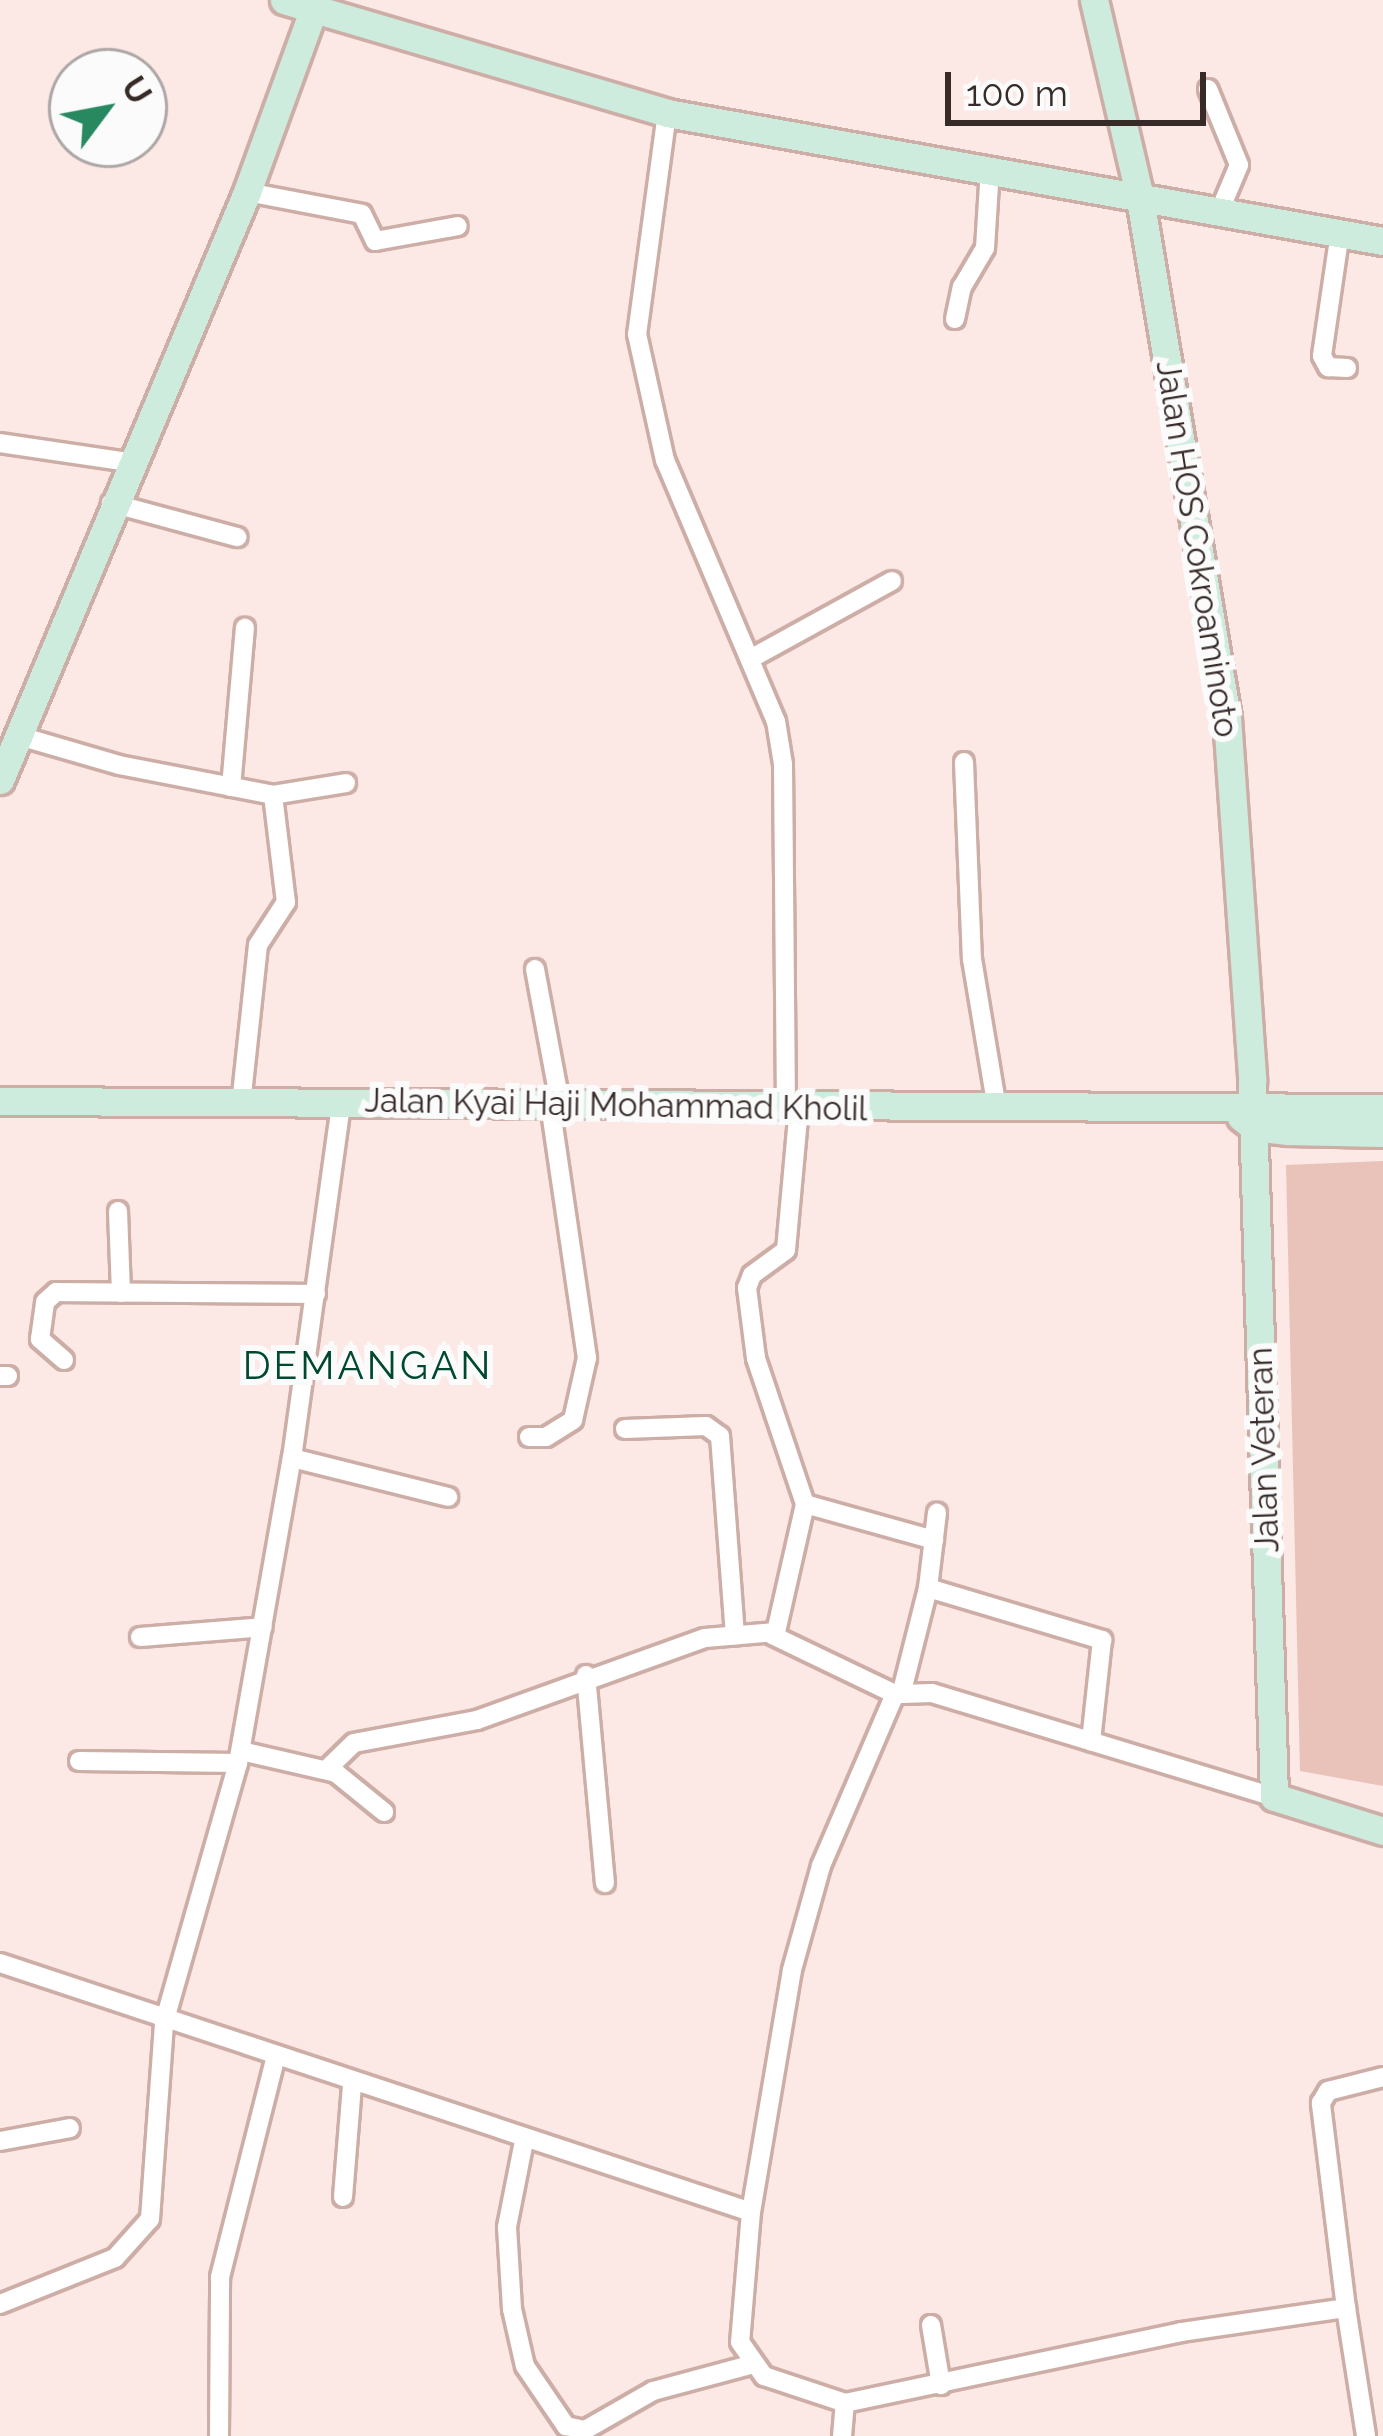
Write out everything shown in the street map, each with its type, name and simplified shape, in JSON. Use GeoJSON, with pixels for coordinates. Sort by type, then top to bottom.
{"type":"FeatureCollection","features":[{"type":"Feature","properties":{"kind":"street"},"geometry":{"type":"LineString","coordinates":[[284,0],[315,4],[667,112],[1383,241]]}},
{"type":"Feature","properties":{"kind":"street","name":"Jalan HOS Cokroaminoto"},"geometry":{"type":"LineString","coordinates":[[1094,0],[1139,194],[1227,718],[1246,1114]]}},
{"type":"Feature","properties":{"kind":"street"},"geometry":{"type":"LineString","coordinates":[[0,780],[111,503],[247,192],[315,4]]}},
{"type":"Feature","properties":{"kind":"street"},"geometry":{"type":"LineString","coordinates":[[1208,89],[1239,166],[1220,210]]}},
{"type":"Feature","properties":{"kind":"street"},"geometry":{"type":"LineString","coordinates":[[667,112],[637,334],[665,460],[750,659],[783,764],[792,1108],[786,1250],[752,1275],[747,1288],[756,1358],[805,1504],[772,1635]]}},
{"type":"Feature","properties":{"kind":"street"},"geometry":{"type":"LineString","coordinates":[[955,319],[962,287],[985,248],[990,169]]}},
{"type":"Feature","properties":{"kind":"street"},"geometry":{"type":"LineString","coordinates":[[247,192],[362,214],[375,242],[458,226]]}},
{"type":"Feature","properties":{"kind":"street"},"geometry":{"type":"LineString","coordinates":[[1340,232],[1322,356],[1328,367],[1347,368]]}},
{"type":"Feature","properties":{"kind":"street"},"geometry":{"type":"LineString","coordinates":[[0,443],[129,462]]}},
{"type":"Feature","properties":{"kind":"street"},"geometry":{"type":"LineString","coordinates":[[111,503],[237,537]]}},
{"type":"Feature","properties":{"kind":"street"},"geometry":{"type":"LineString","coordinates":[[750,659],[892,581]]}},
{"type":"Feature","properties":{"kind":"street"},"geometry":{"type":"LineString","coordinates":[[231,787],[244,628]]}},
{"type":"Feature","properties":{"kind":"street"},"geometry":{"type":"LineString","coordinates":[[16,735],[274,795],[346,783]]}},
{"type":"Feature","properties":{"kind":"street"},"geometry":{"type":"LineString","coordinates":[[964,762],[972,959],[997,1108]]}},
{"type":"Feature","properties":{"kind":"street"},"geometry":{"type":"LineString","coordinates":[[241,1103],[258,945],[286,902],[274,795]]}},
{"type":"Feature","properties":{"kind":"street"},"geometry":{"type":"LineString","coordinates":[[529,1437],[546,1437],[573,1420],[587,1358],[535,969]]}},
{"type":"Feature","properties":{"kind":"street","name":"Jalan Kyai Haji Mohammad Kholil"},"geometry":{"type":"LineString","coordinates":[[0,1101],[555,1103],[1246,1114]]}},
{"type":"Feature","properties":{"kind":"street"},"geometry":{"type":"LineString","coordinates":[[0,2304],[96,2267],[146,2228],[164,2023],[240,1757],[292,1458],[341,1103]]}},
{"type":"Feature","properties":{"kind":"street"},"geometry":{"type":"LineString","coordinates":[[1246,1114],[1383,1108]]}},
{"type":"Feature","properties":{"kind":"street"},"geometry":{"type":"LineString","coordinates":[[1246,1114],[1383,1133]]}},
{"type":"Feature","properties":{"kind":"street","name":"Jalan Veteran"},"geometry":{"type":"LineString","coordinates":[[1246,1114],[1274,1797]]}},
{"type":"Feature","properties":{"kind":"street"},"geometry":{"type":"LineString","coordinates":[[118,1210],[121,1293]]}},
{"type":"Feature","properties":{"kind":"street"},"geometry":{"type":"LineString","coordinates":[[64,1360],[42,1348],[50,1295],[316,1294]]}},
{"type":"Feature","properties":{"kind":"street"},"geometry":{"type":"LineString","coordinates":[[625,1430],[706,1426],[720,1436],[735,1635]]}},
{"type":"Feature","properties":{"kind":"street"},"geometry":{"type":"LineString","coordinates":[[292,1458],[448,1497]]}},
{"type":"Feature","properties":{"kind":"street"},"geometry":{"type":"LineString","coordinates":[[805,1504],[934,1540]]}},
{"type":"Feature","properties":{"kind":"street"},"geometry":{"type":"LineString","coordinates":[[750,2365],[740,2342],[751,2212],[809,1903],[898,1693],[928,1588],[937,1513]]}},
{"type":"Feature","properties":{"kind":"street"},"geometry":{"type":"LineString","coordinates":[[928,1588],[1102,1640],[1091,1741]]}},
{"type":"Feature","properties":{"kind":"street"},"geometry":{"type":"LineString","coordinates":[[140,1637],[263,1628]]}},
{"type":"Feature","properties":{"kind":"street"},"geometry":{"type":"LineString","coordinates":[[327,1769],[354,1743],[477,1720],[586,1676],[735,1635],[772,1635],[898,1693],[1091,1741],[1383,1831]]}},
{"type":"Feature","properties":{"kind":"street"},"geometry":{"type":"LineString","coordinates":[[586,1676],[605,1882]]}},
{"type":"Feature","properties":{"kind":"street"},"geometry":{"type":"LineString","coordinates":[[79,1761],[240,1757],[327,1769],[384,1812]]}},
{"type":"Feature","properties":{"kind":"street"},"geometry":{"type":"LineString","coordinates":[[0,1963],[352,2086],[751,2212]]}},
{"type":"Feature","properties":{"kind":"street"},"geometry":{"type":"LineString","coordinates":[[219,2436],[220,2277],[275,2060]]}},
{"type":"Feature","properties":{"kind":"street"},"geometry":{"type":"LineString","coordinates":[[1366,2436],[1321,2103],[1328,2091],[1383,2077]]}},
{"type":"Feature","properties":{"kind":"street"},"geometry":{"type":"LineString","coordinates":[[343,2197],[352,2086]]}},
{"type":"Feature","properties":{"kind":"street"},"geometry":{"type":"LineString","coordinates":[[0,2141],[70,2128]]}},
{"type":"Feature","properties":{"kind":"street"},"geometry":{"type":"LineString","coordinates":[[524,2141],[507,2227],[519,2352],[550,2407],[574,2433],[652,2391],[750,2365],[845,2403],[1181,2332],[1346,2308]]}},
{"type":"Feature","properties":{"kind":"street"},"geometry":{"type":"LineString","coordinates":[[931,2325],[940,2385]]}},
{"type":"Feature","properties":{"kind":"street"},"geometry":{"type":"LineString","coordinates":[[842,2436],[845,2403]]}},
{"type":"Feature","properties":{"kind":"shaded area"},"geometry":{"type":"Polygon","coordinates":[[[1383,1161],[1383,1786],[1300,1771],[1286,1165],[1383,1161]]]}},
{"type":"Feature","properties":{"kind":"district","name":"DEMANGAN"},"geometry":{"type":"Point","coordinates":[368,1365]}}]}
